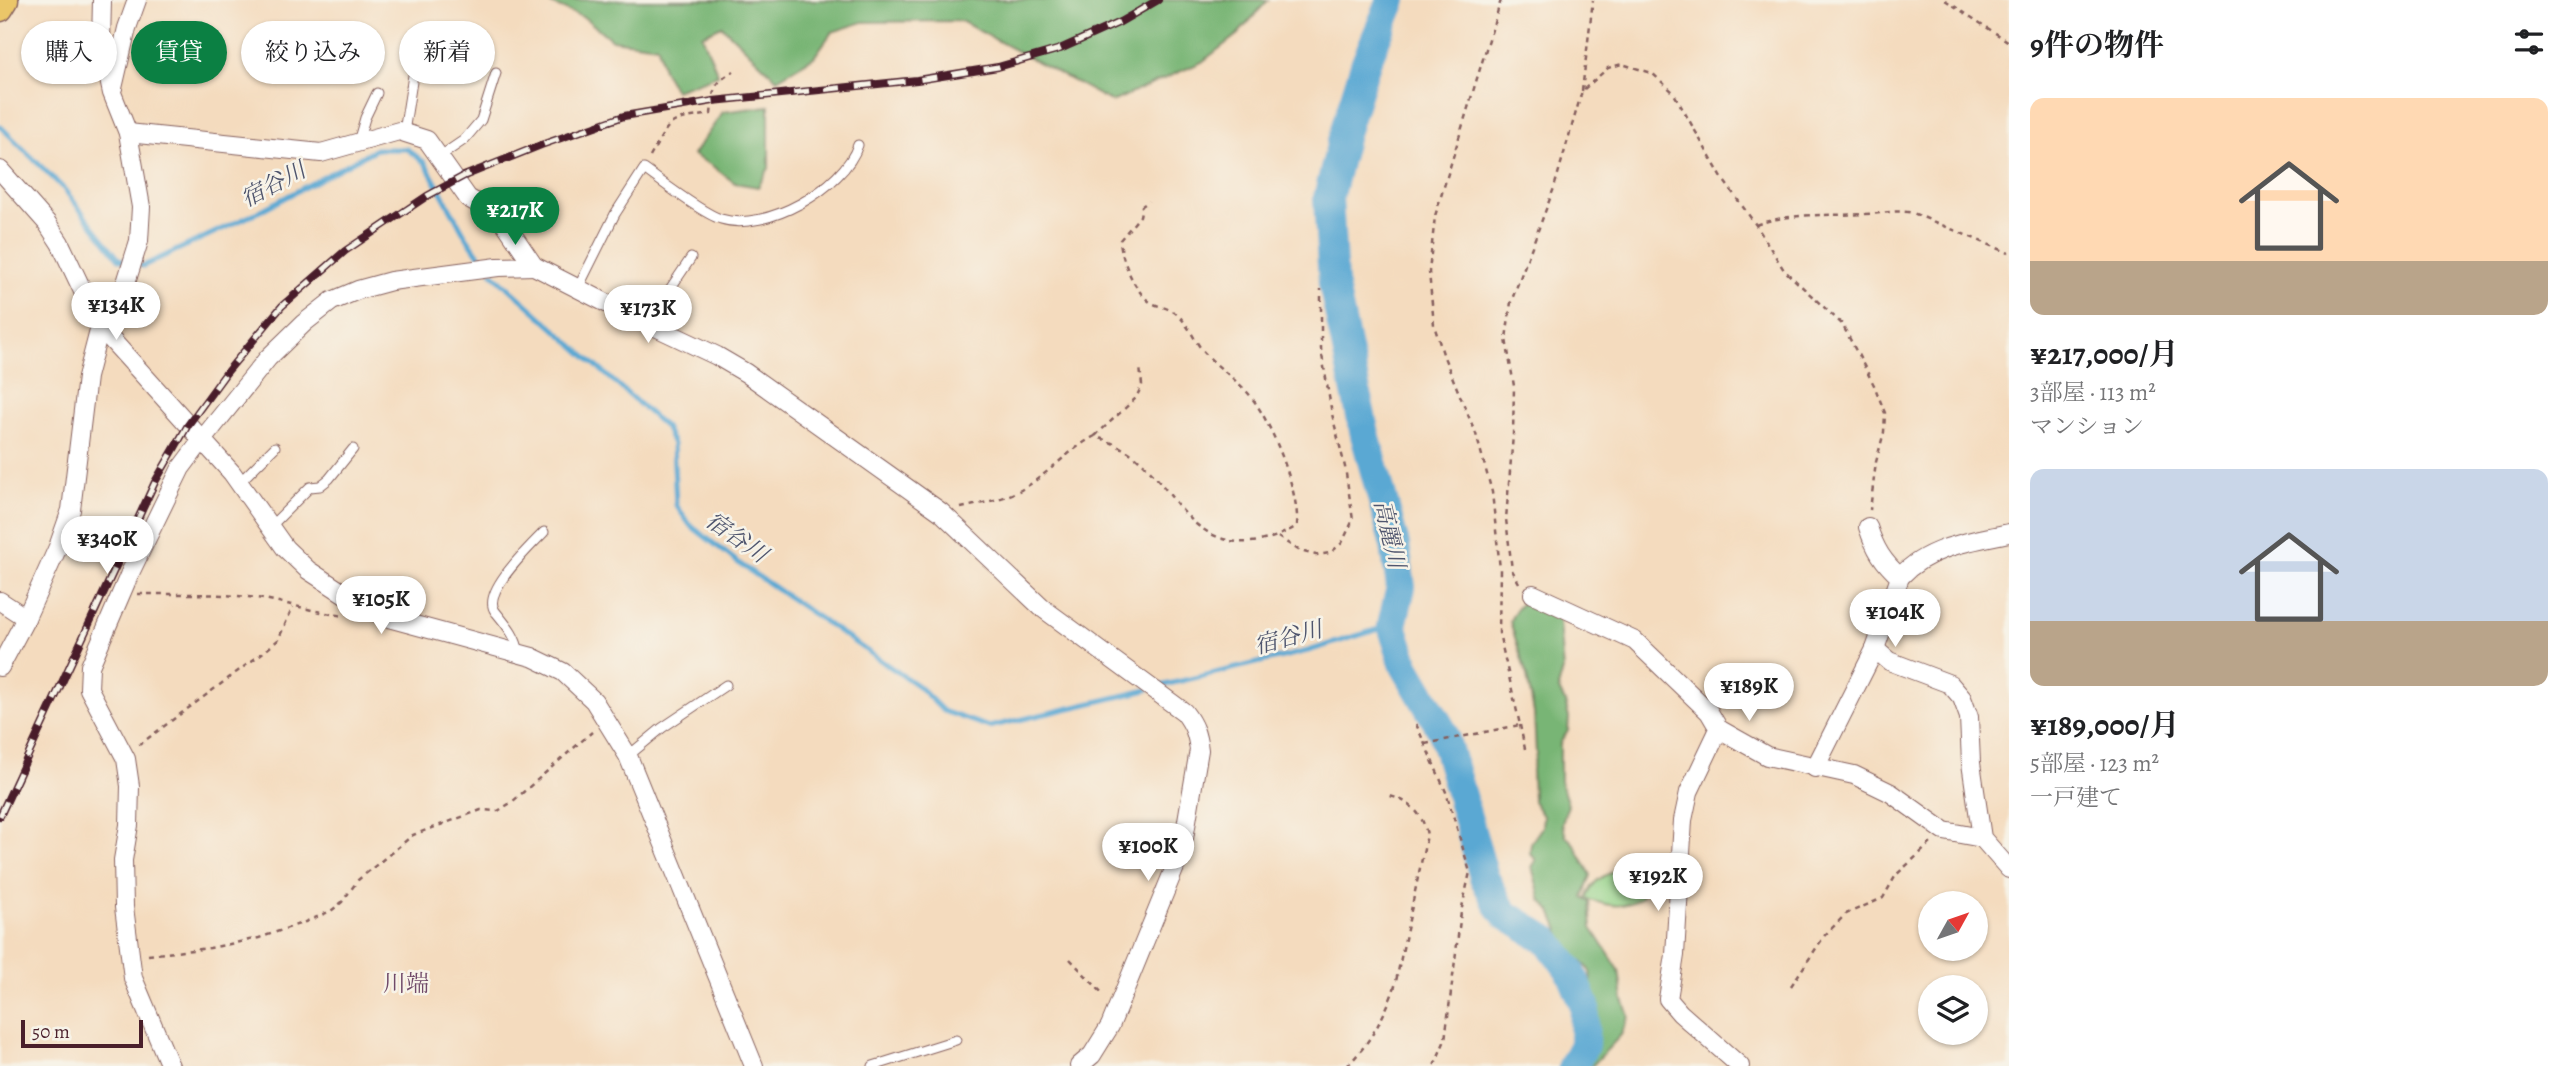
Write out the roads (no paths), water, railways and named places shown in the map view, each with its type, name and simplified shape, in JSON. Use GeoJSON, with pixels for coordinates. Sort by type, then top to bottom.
{"type":"FeatureCollection","features":[{"type":"Feature","properties":{"kind":"main road"},"geometry":{"type":"LineString","coordinates":[[0,8],[5,0]]}},
{"type":"Feature","properties":{"kind":"street"},"geometry":{"type":"LineString","coordinates":[[0,667],[26,618],[58,547],[71,510],[88,377],[100,327],[125,286],[139,241],[141,207],[128,134],[112,93],[102,43],[102,0]]}},
{"type":"Feature","properties":{"kind":"street"},"geometry":{"type":"LineString","coordinates":[[112,93],[127,29],[137,0]]}},
{"type":"Feature","properties":{"kind":"street"},"geometry":{"type":"LineString","coordinates":[[128,134],[321,153],[399,131],[404,132],[427,140],[468,198],[500,216],[534,266]]}},
{"type":"Feature","properties":{"kind":"street"},"geometry":{"type":"LineString","coordinates":[[0,170],[47,223],[60,243],[100,327],[239,483],[285,548],[308,570],[386,617],[412,627],[519,653],[563,672],[594,701],[628,756],[754,1066]]}},
{"type":"Feature","properties":{"kind":"street"},"geometry":{"type":"LineString","coordinates":[[170,1066],[133,978],[124,907],[123,860],[129,825],[130,786],[123,753],[89,689],[90,666],[121,594],[181,468],[268,358],[304,323],[332,301],[391,281],[498,267],[534,266],[717,355],[746,373],[941,512],[1041,607],[1164,696],[1193,723],[1198,742],[1196,773],[1182,850],[1110,1026],[1092,1055],[1079,1066]]}},
{"type":"Feature","properties":{"kind":"street"},"geometry":{"type":"LineString","coordinates":[[1868,527],[1884,563],[1900,577]]}},
{"type":"Feature","properties":{"kind":"street"},"geometry":{"type":"LineString","coordinates":[[1815,768],[1875,649],[1900,577],[1910,566],[1926,556],[1962,543],[2009,533]]}},
{"type":"Feature","properties":{"kind":"street"},"geometry":{"type":"LineString","coordinates":[[1533,594],[1634,641],[1709,712],[1719,729],[1767,756],[1854,775],[1876,785],[1944,831],[1982,838]]}},
{"type":"Feature","properties":{"kind":"street"},"geometry":{"type":"LineString","coordinates":[[0,601],[26,618]]}},
{"type":"Feature","properties":{"kind":"street"},"geometry":{"type":"LineString","coordinates":[[1875,649],[1889,661],[1950,684],[1962,698],[1969,717],[1971,762],[1982,838],[2009,869]]}},
{"type":"Feature","properties":{"kind":"street"},"geometry":{"type":"LineString","coordinates":[[1719,729],[1689,792],[1683,820],[1675,955],[1668,999],[1740,1066]]}},
{"type":"Feature","properties":{"kind":"lane"},"geometry":{"type":"LineString","coordinates":[[439,158],[464,140],[481,120],[496,73]]}},
{"type":"Feature","properties":{"kind":"lane"},"geometry":{"type":"LineString","coordinates":[[404,132],[412,84]]}},
{"type":"Feature","properties":{"kind":"lane"},"geometry":{"type":"LineString","coordinates":[[358,144],[365,117],[377,93]]}},
{"type":"Feature","properties":{"kind":"lane"},"geometry":{"type":"LineString","coordinates":[[578,288],[615,214],[644,169],[718,219],[740,223],[767,218],[825,188],[854,158],[858,145]]}},
{"type":"Feature","properties":{"kind":"lane"},"geometry":{"type":"LineString","coordinates":[[647,323],[691,258]]}},
{"type":"Feature","properties":{"kind":"lane"},"geometry":{"type":"LineString","coordinates":[[239,483],[275,447]]}},
{"type":"Feature","properties":{"kind":"lane"},"geometry":{"type":"LineString","coordinates":[[270,527],[310,487],[320,486],[329,479],[353,449]]}},
{"type":"Feature","properties":{"kind":"lane"},"geometry":{"type":"LineString","coordinates":[[519,653],[513,634],[493,608],[492,599],[502,580],[544,532]]}},
{"type":"Feature","properties":{"kind":"lane"},"geometry":{"type":"LineString","coordinates":[[628,756],[662,728],[726,685]]}},
{"type":"Feature","properties":{"kind":"lane"},"geometry":{"type":"LineString","coordinates":[[873,1066],[956,1040]]}},
{"type":"Feature","properties":{"kind":"waterway","name":"高麗川"},"geometry":{"type":"LineString","coordinates":[[1392,0],[1366,62],[1328,198],[1333,283],[1365,435],[1395,545],[1401,587],[1392,625],[1405,666],[1443,732],[1484,877],[1506,915],[1548,941],[1571,972],[1585,1006],[1584,1045],[1573,1066]]}},
{"type":"Feature","properties":{"kind":"waterway","name":"宿谷川"},"geometry":{"type":"LineString","coordinates":[[0,126],[64,189],[119,259],[143,266],[252,215],[376,149],[407,149],[425,163],[465,235],[486,265]]}},
{"type":"Feature","properties":{"kind":"waterway","name":"宿谷川"},"geometry":{"type":"LineString","coordinates":[[492,273],[665,427],[673,444],[676,505],[690,525],[740,564],[918,686],[943,711],[989,727],[1147,690]]}},
{"type":"Feature","properties":{"kind":"waterway","name":"宿谷川"},"geometry":{"type":"LineString","coordinates":[[1156,687],[1308,651],[1392,625]]}},
{"type":"Feature","properties":{"kind":"railway"},"geometry":{"type":"LineString","coordinates":[[0,816],[155,482],[188,425],[226,373],[282,306],[345,251],[427,196],[464,176],[624,116],[713,101],[917,80],[998,67],[1060,49],[1120,22],[1158,0]]}},
{"type":"Feature","properties":{"kind":"district","name":"川端"},"geometry":{"type":"Point","coordinates":[406,983]}}]}
